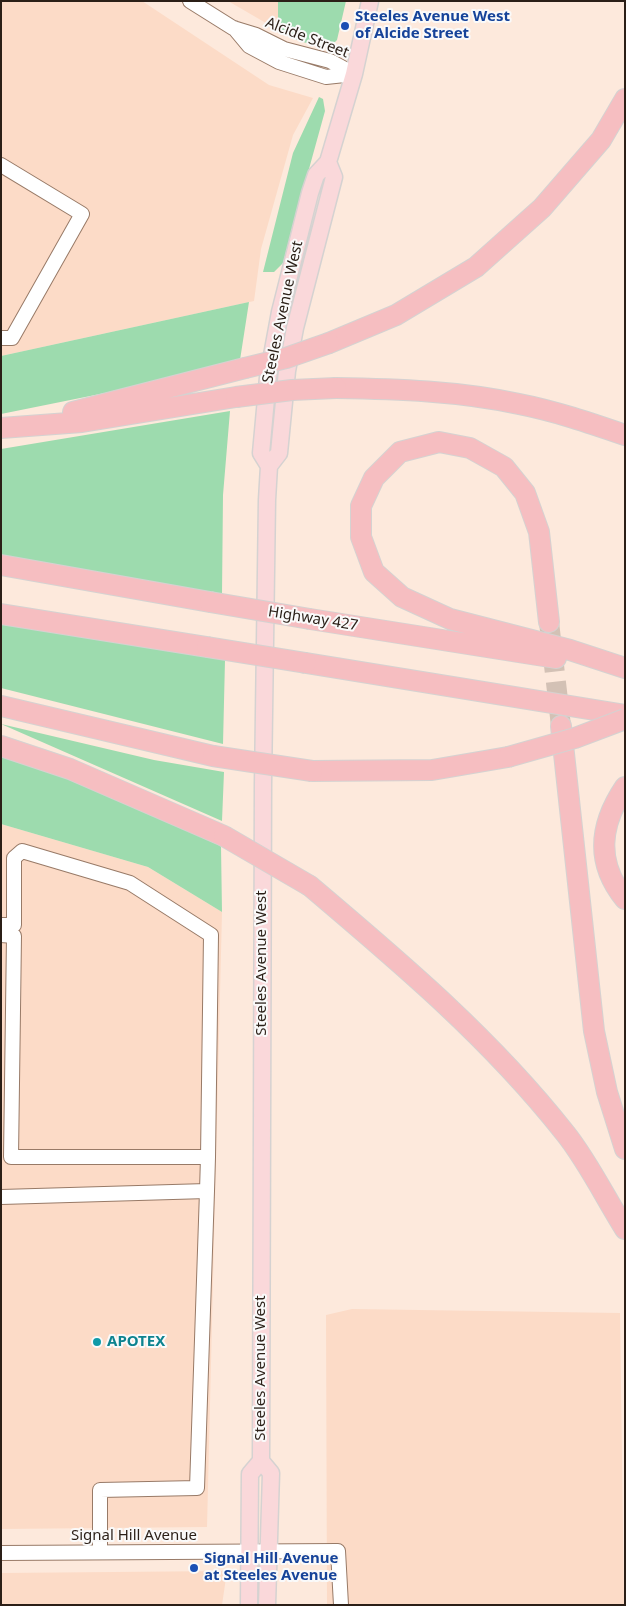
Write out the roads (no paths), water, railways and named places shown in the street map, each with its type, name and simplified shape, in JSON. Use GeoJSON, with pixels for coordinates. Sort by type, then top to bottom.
{"type":"FeatureCollection","features":[{"type":"Feature","properties":{"kind":"highway"},"geometry":{"type":"LineString","coordinates":[[10,427],[286,358],[329,343],[396,315],[476,267],[542,208],[601,140],[625,99]]}},
{"type":"Feature","properties":{"kind":"highway"},"geometry":{"type":"LineString","coordinates":[[10,427],[82,422],[236,397],[292,390],[336,388],[407,389],[518,404],[588,422],[625,435]]}},
{"type":"Feature","properties":{"kind":"highway"},"geometry":{"type":"LineString","coordinates":[[549,622],[539,532],[525,493],[504,467],[470,448],[439,442],[400,452],[374,478],[361,506],[361,537],[374,572],[402,597],[450,619],[570,650],[625,669]]}},
{"type":"Feature","properties":{"kind":"highway","name":"Highway 427"},"geometry":{"type":"LineString","coordinates":[[1,565],[310,619],[625,669]]}},
{"type":"Feature","properties":{"kind":"highway"},"geometry":{"type":"LineString","coordinates":[[1,614],[625,717]]}},
{"type":"Feature","properties":{"kind":"highway"},"geometry":{"type":"LineString","coordinates":[[1,706],[213,756],[312,771],[432,770],[508,757],[576,738],[625,717]]}},
{"type":"Feature","properties":{"kind":"highway"},"geometry":{"type":"LineString","coordinates":[[561,726],[594,1031],[607,1092],[625,1149]]}},
{"type":"Feature","properties":{"kind":"highway"},"geometry":{"type":"LineString","coordinates":[[1,746],[70,769],[224,836],[310,886],[399,960],[480,1035],[566,1134],[625,1229]]}},
{"type":"Feature","properties":{"kind":"highway"},"geometry":{"type":"LineString","coordinates":[[625,787],[613,805],[604,832],[606,856],[612,884],[625,898]]}},
{"type":"Feature","properties":{"kind":"main road","name":"Steeles Avenue West"},"geometry":{"type":"LineString","coordinates":[[267,1605],[271,1473],[261,1461],[263,784],[269,466],[279,454],[287,371],[295,328],[334,177],[328,162],[354,74],[370,1]]}},
{"type":"Feature","properties":{"kind":"main road","name":"Steeles Avenue West"},"geometry":{"type":"LineString","coordinates":[[249,1605],[250,1474],[261,1461]]}},
{"type":"Feature","properties":{"kind":"street","name":"Alcide Street"},"geometry":{"type":"LineString","coordinates":[[190,1],[233,28],[249,46],[279,62],[326,77],[354,74]]}},
{"type":"Feature","properties":{"kind":"street"},"geometry":{"type":"LineString","coordinates":[[1,165],[82,214],[12,338],[1,338]]}},
{"type":"Feature","properties":{"kind":"street"},"geometry":{"type":"LineString","coordinates":[[1,925],[14,925],[14,858],[22,851],[130,883],[211,935],[208,1157],[197,1488],[100,1490],[100,1552]]}},
{"type":"Feature","properties":{"kind":"street"},"geometry":{"type":"LineString","coordinates":[[1,935],[14,936],[11,1157],[208,1157]]}},
{"type":"Feature","properties":{"kind":"street"},"geometry":{"type":"LineString","coordinates":[[1,1198],[207,1191]]}},
{"type":"Feature","properties":{"kind":"street","name":"Signal Hill Avenue"},"geometry":{"type":"LineString","coordinates":[[1,1553],[338,1551],[341,1605]]}},
{"type":"Feature","properties":{"kind":"tunnel"},"geometry":{"type":"LineString","coordinates":[[549,622],[561,726]]}},
{"type":"Feature","properties":{"kind":"place","name":"Steeles Avenue West of Alcide Street"},"geometry":{"type":"Point","coordinates":[345,26]}},
{"type":"Feature","properties":{"kind":"place","name":"APOTEX"},"geometry":{"type":"Point","coordinates":[97,1342]}},
{"type":"Feature","properties":{"kind":"place","name":"Signal Hill Avenue at Steeles Avenue"},"geometry":{"type":"Point","coordinates":[194,1568]}}]}
